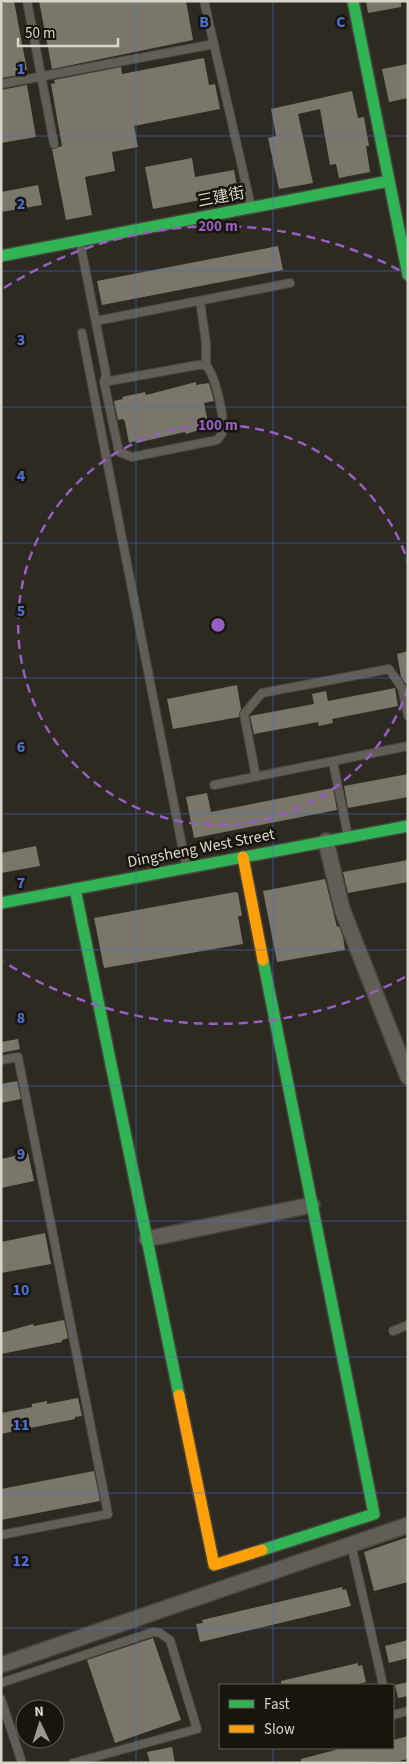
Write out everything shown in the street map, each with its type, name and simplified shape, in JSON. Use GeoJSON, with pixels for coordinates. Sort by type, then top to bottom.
{"type":"FeatureCollection","features":[{"type":"Feature","properties":{"kind":"street"},"geometry":{"type":"LineString","coordinates":[[353,1],[408,275]]}},
{"type":"Feature","properties":{"kind":"street","name":"三建街"},"geometry":{"type":"LineString","coordinates":[[1,256],[388,181]]}},
{"type":"Feature","properties":{"kind":"street","name":"Dingsheng West Street"},"geometry":{"type":"LineString","coordinates":[[1,903],[408,826]]}},
{"type":"Feature","properties":{"kind":"street"},"geometry":{"type":"LineString","coordinates":[[326,842],[342,908],[408,1076]]}},
{"type":"Feature","properties":{"kind":"street"},"geometry":{"type":"LineString","coordinates":[[75,889],[214,1565],[374,1514],[243,857]]}},
{"type":"Feature","properties":{"kind":"street"},"geometry":{"type":"LineString","coordinates":[[147,1239],[312,1205]]}},
{"type":"Feature","properties":{"kind":"street"},"geometry":{"type":"LineString","coordinates":[[1,1665],[408,1524]]}},
{"type":"Feature","properties":{"kind":"lane"},"geometry":{"type":"LineString","coordinates":[[27,1],[54,144]]}},
{"type":"Feature","properties":{"kind":"lane"},"geometry":{"type":"LineString","coordinates":[[204,1],[251,208]]}},
{"type":"Feature","properties":{"kind":"lane"},"geometry":{"type":"LineString","coordinates":[[1,84],[214,44]]}},
{"type":"Feature","properties":{"kind":"lane"},"geometry":{"type":"LineString","coordinates":[[79,241],[106,374],[104,382],[117,448],[126,456],[132,457],[216,440],[221,436],[223,426],[212,373],[206,365],[206,342],[200,300]]}},
{"type":"Feature","properties":{"kind":"lane"},"geometry":{"type":"LineString","coordinates":[[96,321],[290,283]]}},
{"type":"Feature","properties":{"kind":"lane"},"geometry":{"type":"LineString","coordinates":[[82,333],[187,868]]}},
{"type":"Feature","properties":{"kind":"lane"},"geometry":{"type":"LineString","coordinates":[[104,382],[206,365]]}},
{"type":"Feature","properties":{"kind":"lane"},"geometry":{"type":"LineString","coordinates":[[256,777],[244,714],[262,694],[389,669],[402,688],[408,716]]}},
{"type":"Feature","properties":{"kind":"lane"},"geometry":{"type":"LineString","coordinates":[[214,785],[408,746]]}},
{"type":"Feature","properties":{"kind":"lane"},"geometry":{"type":"LineString","coordinates":[[333,762],[348,837]]}},
{"type":"Feature","properties":{"kind":"lane"},"geometry":{"type":"LineString","coordinates":[[1,1060],[18,1057],[108,1514],[1,1535]]}},
{"type":"Feature","properties":{"kind":"lane"},"geometry":{"type":"LineString","coordinates":[[393,1331],[408,1325]]}},
{"type":"Feature","properties":{"kind":"lane"},"geometry":{"type":"LineString","coordinates":[[351,1544],[383,1684]]}},
{"type":"Feature","properties":{"kind":"lane"},"geometry":{"type":"LineString","coordinates":[[1,1683],[152,1632],[160,1632],[170,1640],[197,1729],[73,1763]]}},
{"type":"Feature","properties":{"kind":"lane"},"geometry":{"type":"LineString","coordinates":[[1,1699],[22,1763]]}},
{"type":"Feature","properties":{"kind":"lane"},"geometry":{"type":"LineString","coordinates":[[394,1716],[408,1711]]}},
{"type":"Feature","properties":{"kind":"building"},"geometry":{"type":"Polygon","coordinates":[[[14,1],[27,70],[24,70],[25,74],[1,78],[1,3],[14,1]]]}},
{"type":"Feature","properties":{"kind":"building"},"geometry":{"type":"Polygon","coordinates":[[[39,1],[186,1],[193,40],[52,69],[39,1]]]}},
{"type":"Feature","properties":{"kind":"building"},"geometry":{"type":"Polygon","coordinates":[[[366,1],[401,1],[401,7],[368,13],[366,1]]]}},
{"type":"Feature","properties":{"kind":"building"},"geometry":{"type":"Polygon","coordinates":[[[204,58],[209,85],[215,84],[220,109],[134,126],[138,147],[112,152],[115,171],[85,177],[92,215],[66,220],[52,149],[62,146],[51,84],[55,83],[54,80],[121,67],[122,74],[204,58]]]}},
{"type":"Feature","properties":{"kind":"building"},"geometry":{"type":"Polygon","coordinates":[[[408,64],[408,98],[389,102],[382,69],[408,64]]]}},
{"type":"Feature","properties":{"kind":"building"},"geometry":{"type":"Polygon","coordinates":[[[27,85],[36,137],[1,143],[1,90],[27,85]]]}},
{"type":"Feature","properties":{"kind":"building"},"geometry":{"type":"Polygon","coordinates":[[[352,91],[358,118],[364,117],[369,146],[366,146],[370,172],[339,178],[336,164],[330,165],[320,109],[298,114],[313,183],[279,189],[268,138],[276,136],[271,109],[352,91]]]}},
{"type":"Feature","properties":{"kind":"building"},"geometry":{"type":"Polygon","coordinates":[[[192,158],[195,177],[234,170],[238,193],[153,209],[145,167],[192,158]]]}},
{"type":"Feature","properties":{"kind":"building"},"geometry":{"type":"Polygon","coordinates":[[[38,185],[42,205],[1,212],[1,192],[38,185]]]}},
{"type":"Feature","properties":{"kind":"building"},"geometry":{"type":"Polygon","coordinates":[[[278,246],[283,270],[102,305],[97,281],[278,246]]]}},
{"type":"Feature","properties":{"kind":"building"},"geometry":{"type":"Polygon","coordinates":[[[196,382],[196,385],[209,383],[214,401],[204,403],[209,427],[186,434],[185,432],[129,443],[125,422],[123,419],[118,420],[114,401],[123,399],[122,397],[145,392],[146,395],[196,382]]]}},
{"type":"Feature","properties":{"kind":"building"},"geometry":{"type":"Polygon","coordinates":[[[408,651],[408,683],[405,683],[401,677],[397,654],[408,651]]]}},
{"type":"Feature","properties":{"kind":"building"},"geometry":{"type":"Polygon","coordinates":[[[237,685],[241,709],[239,717],[173,729],[167,699],[237,685]]]}},
{"type":"Feature","properties":{"kind":"building"},"geometry":{"type":"Polygon","coordinates":[[[395,688],[398,706],[332,719],[333,723],[319,726],[318,722],[254,734],[250,716],[314,704],[312,694],[326,691],[328,701],[395,688]]]}},
{"type":"Feature","properties":{"kind":"building"},"geometry":{"type":"Polygon","coordinates":[[[408,774],[408,797],[348,808],[344,786],[408,774]]]}},
{"type":"Feature","properties":{"kind":"building"},"geometry":{"type":"Polygon","coordinates":[[[333,788],[337,810],[194,838],[186,797],[207,793],[211,812],[333,788]]]}},
{"type":"Feature","properties":{"kind":"building"},"geometry":{"type":"Polygon","coordinates":[[[36,846],[40,866],[1,873],[1,853],[36,846]]]}},
{"type":"Feature","properties":{"kind":"building"},"geometry":{"type":"Polygon","coordinates":[[[408,860],[408,882],[348,893],[343,872],[408,860]]]}},
{"type":"Feature","properties":{"kind":"building"},"geometry":{"type":"Polygon","coordinates":[[[325,879],[337,927],[339,926],[343,937],[345,950],[277,962],[263,891],[325,879]]]}},
{"type":"Feature","properties":{"kind":"building"},"geometry":{"type":"Polygon","coordinates":[[[238,893],[242,916],[238,916],[243,944],[104,968],[94,918],[238,893]]]}},
{"type":"Feature","properties":{"kind":"building"},"geometry":{"type":"Polygon","coordinates":[[[18,1039],[20,1049],[1,1053],[1,1042],[18,1039]]]}},
{"type":"Feature","properties":{"kind":"building"},"geometry":{"type":"Polygon","coordinates":[[[17,1081],[21,1099],[1,1103],[1,1084],[17,1081]]]}},
{"type":"Feature","properties":{"kind":"building"},"geometry":{"type":"Polygon","coordinates":[[[28,1153],[34,1181],[1,1188],[1,1159],[28,1153]]]}},
{"type":"Feature","properties":{"kind":"building"},"geometry":{"type":"Polygon","coordinates":[[[45,1233],[51,1264],[1,1273],[1,1242],[45,1233]]]}},
{"type":"Feature","properties":{"kind":"building"},"geometry":{"type":"Polygon","coordinates":[[[64,1320],[68,1338],[62,1340],[62,1342],[1,1354],[1,1333],[33,1324],[34,1326],[64,1320]]]}},
{"type":"Feature","properties":{"kind":"building"},"geometry":{"type":"Polygon","coordinates":[[[78,1398],[82,1416],[1,1434],[1,1413],[32,1407],[32,1404],[47,1401],[47,1404],[78,1398]]]}},
{"type":"Feature","properties":{"kind":"building"},"geometry":{"type":"Polygon","coordinates":[[[94,1471],[100,1501],[1,1520],[1,1489],[94,1471]]]}},
{"type":"Feature","properties":{"kind":"building"},"geometry":{"type":"Polygon","coordinates":[[[408,1537],[408,1582],[374,1591],[364,1552],[408,1537]]]}},
{"type":"Feature","properties":{"kind":"building"},"geometry":{"type":"Polygon","coordinates":[[[342,1587],[343,1590],[346,1589],[351,1606],[200,1642],[196,1624],[203,1623],[202,1620],[342,1587]]]}},
{"type":"Feature","properties":{"kind":"building"},"geometry":{"type":"Polygon","coordinates":[[[153,1638],[181,1720],[115,1743],[87,1660],[153,1638]]]}},
{"type":"Feature","properties":{"kind":"building"},"geometry":{"type":"Polygon","coordinates":[[[408,1640],[408,1658],[389,1663],[385,1646],[408,1640]]]}},
{"type":"Feature","properties":{"kind":"building"},"geometry":{"type":"Polygon","coordinates":[[[358,1663],[358,1666],[362,1665],[366,1682],[358,1684],[281,1684],[281,1681],[358,1663]]]}},
{"type":"Feature","properties":{"kind":"building"},"geometry":{"type":"Polygon","coordinates":[[[408,1682],[408,1696],[398,1698],[395,1685],[408,1682]]]}},
{"type":"Feature","properties":{"kind":"building"},"geometry":{"type":"Polygon","coordinates":[[[408,1736],[408,1759],[399,1761],[301,1763],[301,1759],[339,1749],[394,1749],[394,1740],[408,1736]]]}},
{"type":"Feature","properties":{"kind":"building"},"geometry":{"type":"Polygon","coordinates":[[[172,1747],[175,1763],[150,1763],[147,1752],[172,1747]]]}},
{"type":"Feature","properties":{"kind":"traffic: fast"},"geometry":{"type":"LineString","coordinates":[[353,1],[408,275]]}},
{"type":"Feature","properties":{"kind":"traffic: fast"},"geometry":{"type":"LineString","coordinates":[[1,256],[389,181]]}},
{"type":"Feature","properties":{"kind":"traffic: fast"},"geometry":{"type":"LineString","coordinates":[[1,903],[408,826]]}},
{"type":"Feature","properties":{"kind":"traffic: fast"},"geometry":{"type":"LineString","coordinates":[[75,889],[179,1395]]}},
{"type":"Feature","properties":{"kind":"traffic: fast"},"geometry":{"type":"LineString","coordinates":[[262,1550],[374,1514],[263,960]]}},
{"type":"Feature","properties":{"kind":"traffic: slow"},"geometry":{"type":"LineString","coordinates":[[243,857],[263,960]]}},
{"type":"Feature","properties":{"kind":"traffic: slow"},"geometry":{"type":"LineString","coordinates":[[179,1395],[214,1565],[262,1550]]}}]}
